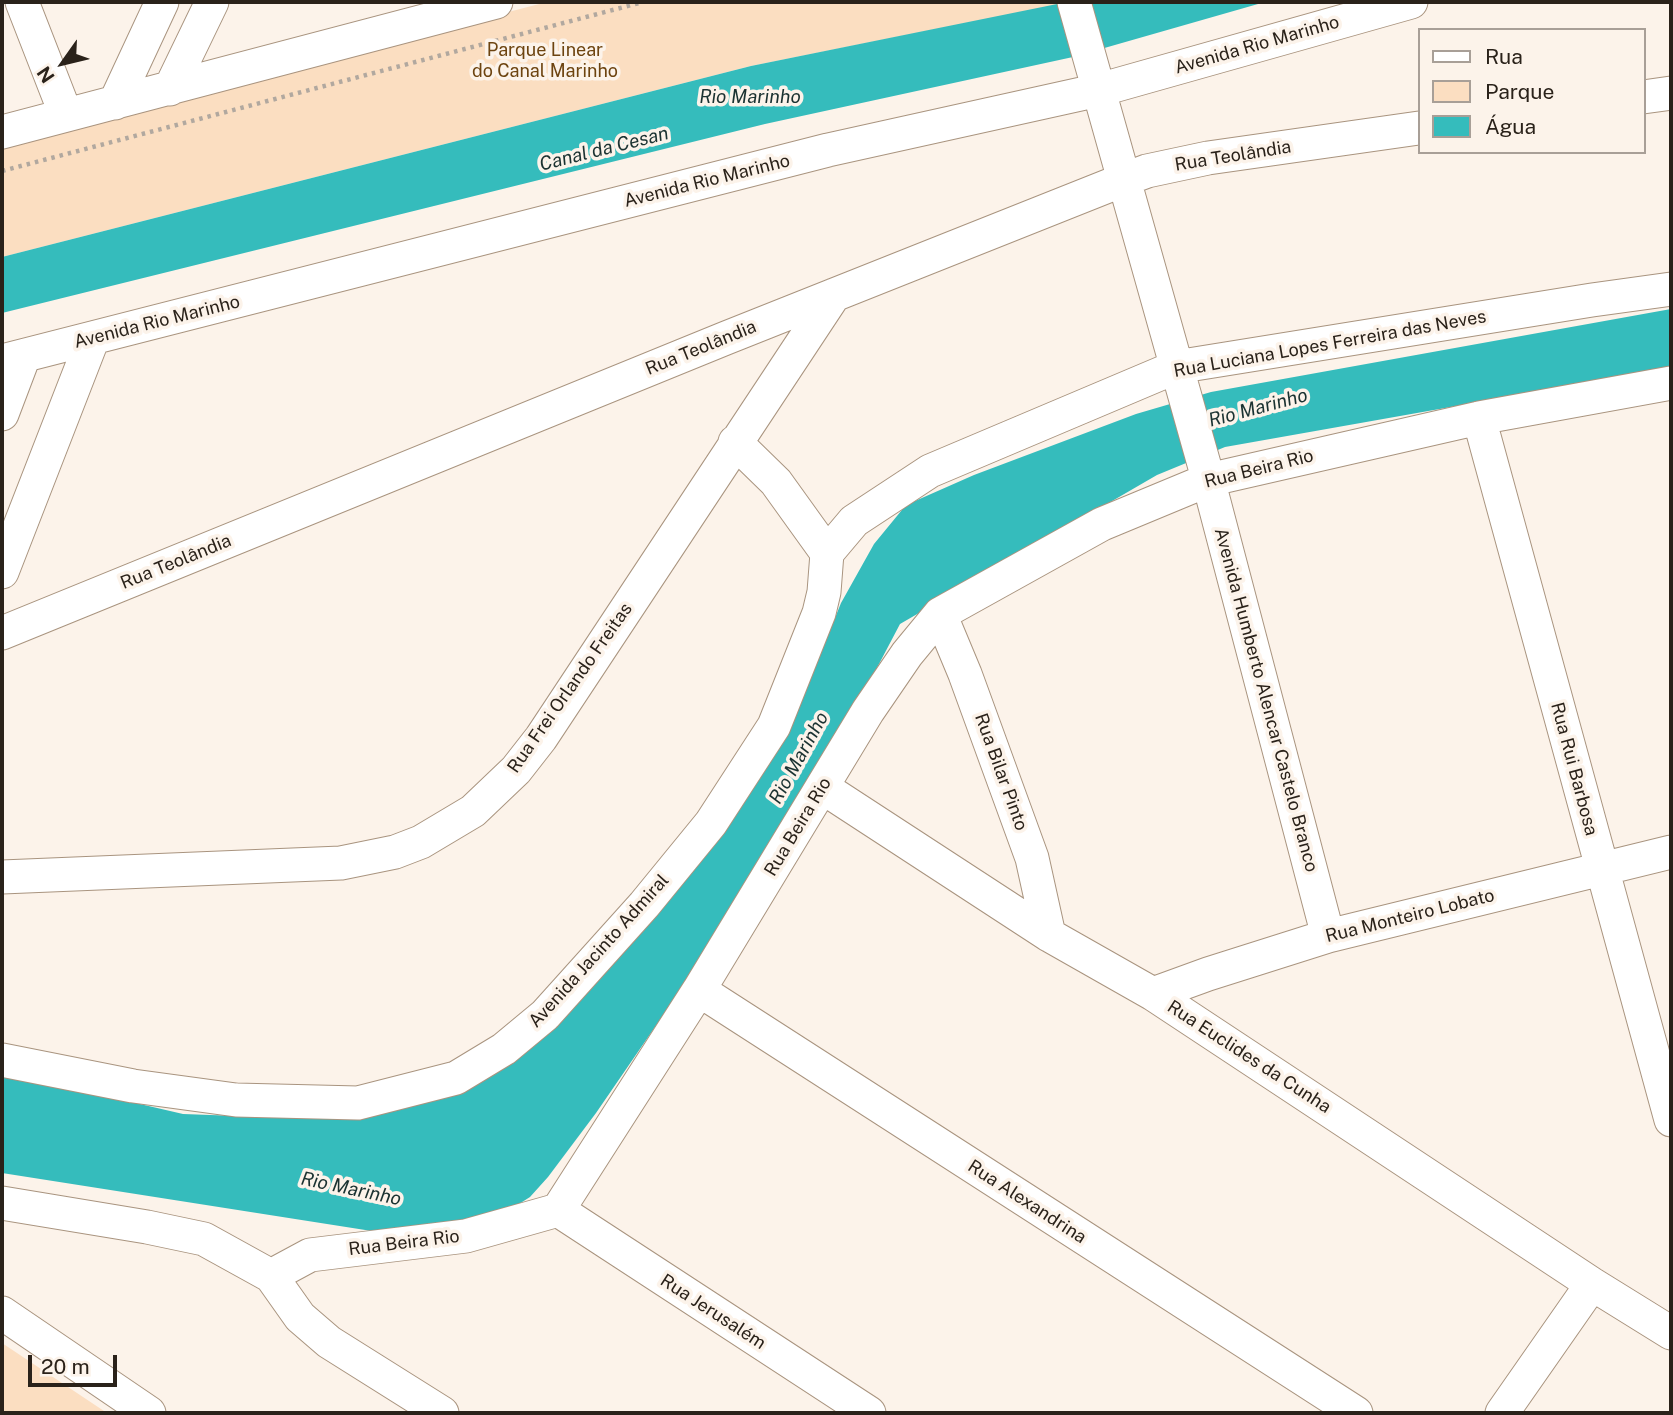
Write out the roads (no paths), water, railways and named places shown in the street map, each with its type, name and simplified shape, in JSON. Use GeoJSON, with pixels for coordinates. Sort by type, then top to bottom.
{"type":"FeatureCollection","features":[{"type":"Feature","properties":{"kind":"street"},"geometry":{"type":"LineString","coordinates":[[22,2],[66,115]]}},
{"type":"Feature","properties":{"kind":"street"},"geometry":{"type":"LineString","coordinates":[[115,103],[163,2]]}},
{"type":"Feature","properties":{"kind":"street"},"geometry":{"type":"LineString","coordinates":[[170,89],[212,2]]}},
{"type":"Feature","properties":{"kind":"street"},"geometry":{"type":"LineString","coordinates":[[2,132],[496,2]]}},
{"type":"Feature","properties":{"kind":"street","name":"Avenida Humberto Alencar Castelo Branco"},"geometry":{"type":"LineString","coordinates":[[1074,2],[1206,472],[1328,936]]}},
{"type":"Feature","properties":{"kind":"street","name":"Avenida Rio Marinho"},"geometry":{"type":"LineString","coordinates":[[13,359],[828,150],[1095,78],[1411,2]]}},
{"type":"Feature","properties":{"kind":"street"},"geometry":{"type":"LineString","coordinates":[[1645,97],[1671,93]]}},
{"type":"Feature","properties":{"kind":"street","name":"Rua Teolândia"},"geometry":{"type":"LineString","coordinates":[[2,633],[834,295],[1147,171],[1208,158],[1418,128]]}},
{"type":"Feature","properties":{"kind":"street","name":"Rua Luciana Lopes Ferreira das Neves"},"geometry":{"type":"LineString","coordinates":[[827,553],[854,521],[930,471],[1180,378],[1579,302],[1671,289]]}},
{"type":"Feature","properties":{"kind":"street","name":"Rua Frei Orlando Freitas"},"geometry":{"type":"LineString","coordinates":[[2,877],[341,863],[395,852],[447,828],[473,811],[516,770],[541,737],[834,295]]}},
{"type":"Feature","properties":{"kind":"street"},"geometry":{"type":"LineString","coordinates":[[2,572],[93,338]]}},
{"type":"Feature","properties":{"kind":"street"},"geometry":{"type":"LineString","coordinates":[[2,414],[13,359]]}},
{"type":"Feature","properties":{"kind":"street","name":"Rua Beira Rio"},"geometry":{"type":"LineString","coordinates":[[271,1276],[310,1255],[466,1236],[558,1210],[699,990],[899,666],[940,614],[1102,524],[1206,472],[1671,383]]}},
{"type":"Feature","properties":{"kind":"street","name":"Rua Rui Barbosa"},"geometry":{"type":"LineString","coordinates":[[1479,418],[1671,1120]]}},
{"type":"Feature","properties":{"kind":"street"},"geometry":{"type":"LineString","coordinates":[[735,442],[776,482],[827,553]]}},
{"type":"Feature","properties":{"kind":"street","name":"Avenida Jacinto Admiral"},"geometry":{"type":"LineString","coordinates":[[2,1060],[133,1086],[236,1100],[358,1103],[456,1078],[504,1049],[554,1005],[644,905],[718,813],[774,726],[819,613],[824,592],[827,553]]}},
{"type":"Feature","properties":{"kind":"street","name":"Rua Bilar Pinto"},"geometry":{"type":"LineString","coordinates":[[940,614],[965,674],[1032,858],[1049,935]]}},
{"type":"Feature","properties":{"kind":"street","name":"Rua Euclides da Cunha"},"geometry":{"type":"LineString","coordinates":[[822,787],[1049,935],[1153,995],[1592,1284],[1666,1322]]}},
{"type":"Feature","properties":{"kind":"street","name":"Rua Monteiro Lobato"},"geometry":{"type":"LineString","coordinates":[[1153,995],[1208,974],[1328,936],[1671,852]]}},
{"type":"Feature","properties":{"kind":"street","name":"Rua Alexandrina"},"geometry":{"type":"LineString","coordinates":[[699,990],[1356,1413]]}},
{"type":"Feature","properties":{"kind":"street"},"geometry":{"type":"LineString","coordinates":[[2,1203],[204,1239],[271,1276],[300,1317],[329,1342],[442,1413]]}},
{"type":"Feature","properties":{"kind":"street","name":"Rua Jerusalém"},"geometry":{"type":"LineString","coordinates":[[558,1210],[869,1413]]}},
{"type":"Feature","properties":{"kind":"street"},"geometry":{"type":"LineString","coordinates":[[1502,1413],[1592,1284]]}},
{"type":"Feature","properties":{"kind":"street"},"geometry":{"type":"LineString","coordinates":[[2,1313],[149,1413]]}},
{"type":"Feature","properties":{"kind":"water","name":"Rio Marinho"},"geometry":{"type":"Polygon","coordinates":[[[1067,2],[1265,2],[1073,57],[765,124],[2,313],[2,257],[751,66],[1067,2]]]}},
{"type":"Feature","properties":{"kind":"water"},"geometry":{"type":"Polygon","coordinates":[[[1671,309],[1671,368],[1225,447],[1157,475],[900,624],[797,820],[596,1113],[548,1177],[530,1197],[492,1221],[378,1232],[2,1173],[2,1072],[183,1114],[320,1119],[445,1098],[512,1055],[802,700],[841,603],[874,544],[906,505],[974,475],[1136,414],[1211,392],[1671,309]]]}},
{"type":"Feature","properties":{"kind":"park label","name":"Parque Linear do Canal Marinho"},"geometry":{"type":"Point","coordinates":[545,60]}},
{"type":"Feature","properties":{"kind":"water label","name":"Canal da Cesan"},"geometry":{"type":"Point","coordinates":[604,149]}}]}
